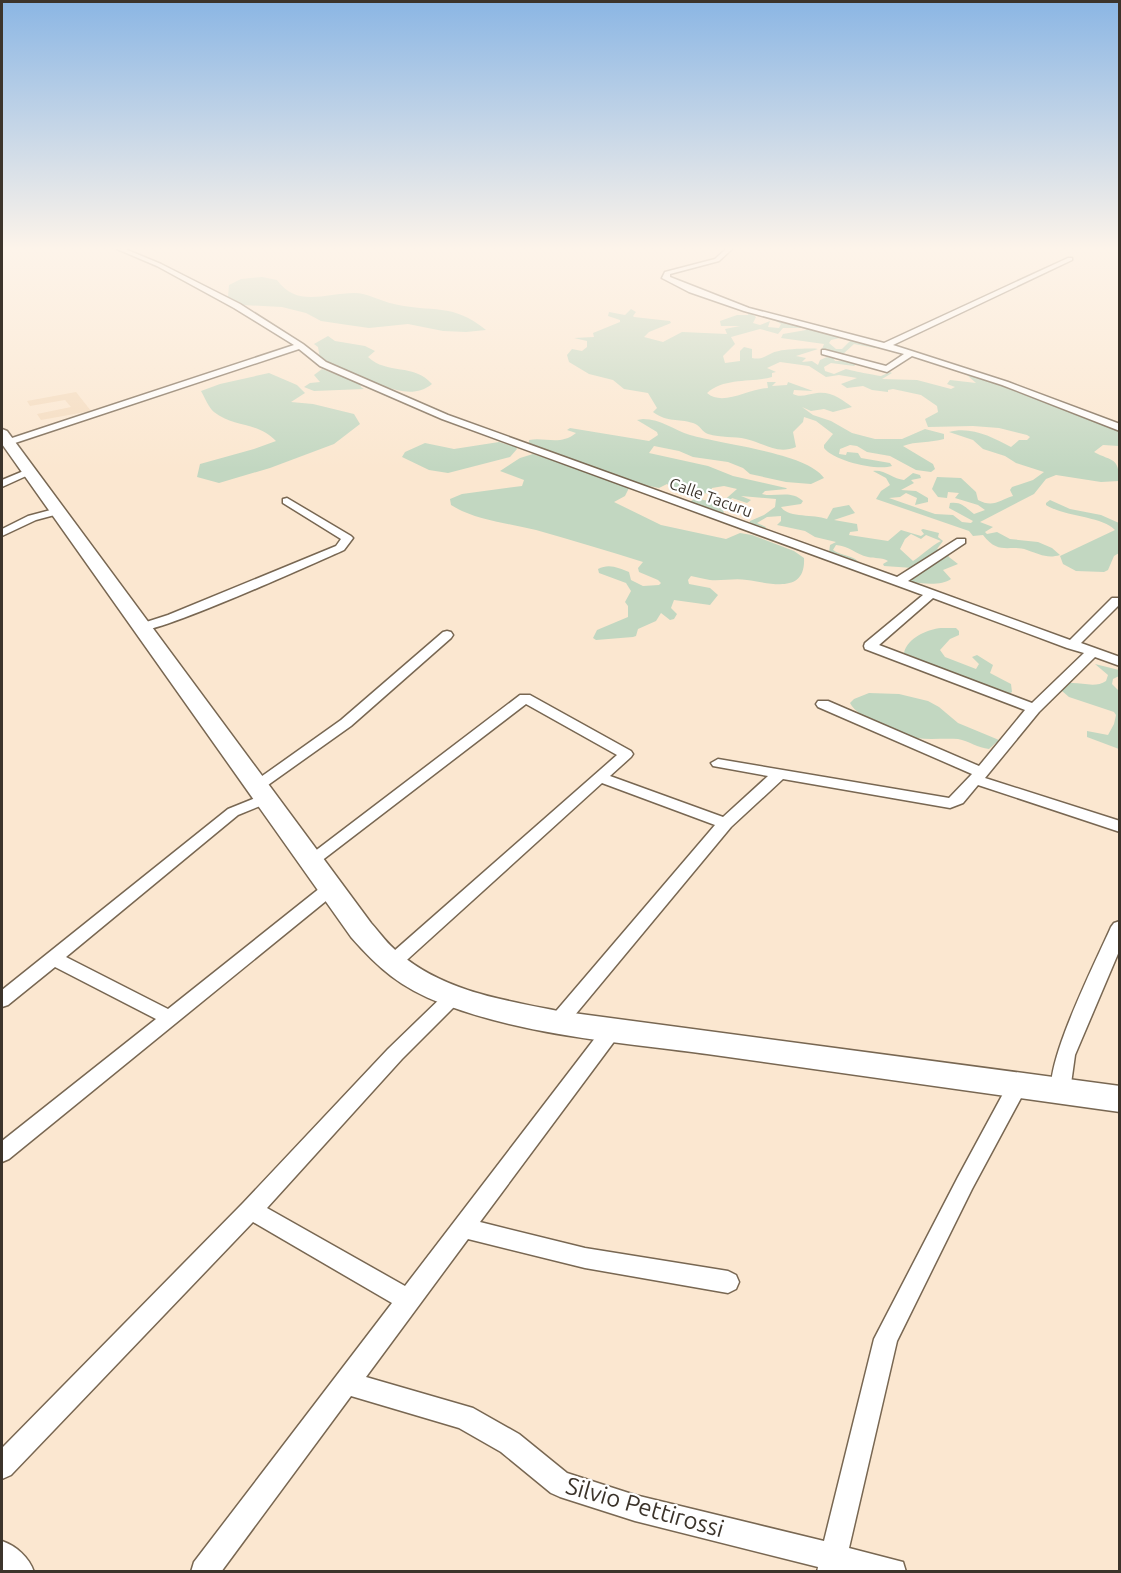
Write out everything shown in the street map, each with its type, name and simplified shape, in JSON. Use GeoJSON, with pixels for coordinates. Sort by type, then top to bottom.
{"type":"FeatureCollection","features":[{"type":"Feature","properties":{"kind":"main road"},"geometry":{"type":"LineString","coordinates":[[4,437],[361,930],[392,963],[427,987],[493,1009],[558,1022],[1119,1099]]}},
{"type":"Feature","properties":{"kind":"street","name":"Calle Tacuru"},"geometry":{"type":"LineString","coordinates":[[263,322],[323,364],[445,417],[1119,662]]}},
{"type":"Feature","properties":{"kind":"street"},"geometry":{"type":"LineString","coordinates":[[799,322],[885,345],[1029,391],[1119,428]]}},
{"type":"Feature","properties":{"kind":"street"},"geometry":{"type":"LineString","coordinates":[[885,345],[934,322]]}},
{"type":"Feature","properties":{"kind":"street"},"geometry":{"type":"LineString","coordinates":[[4,437],[300,346]]}},
{"type":"Feature","properties":{"kind":"street"},"geometry":{"type":"LineString","coordinates":[[825,352],[887,369],[911,353]]}},
{"type":"Feature","properties":{"kind":"street"},"geometry":{"type":"LineString","coordinates":[[2,484],[30,472]]}},
{"type":"Feature","properties":{"kind":"street"},"geometry":{"type":"LineString","coordinates":[[141,628],[172,618],[340,549],[344,545],[347,538],[287,501]]}},
{"type":"Feature","properties":{"kind":"street"},"geometry":{"type":"LineString","coordinates":[[2,533],[32,518],[58,511]]}},
{"type":"Feature","properties":{"kind":"street"},"geometry":{"type":"LineString","coordinates":[[898,582],[961,541]]}},
{"type":"Feature","properties":{"kind":"street"},"geometry":{"type":"LineString","coordinates":[[931,594],[870,646],[1034,709]]}},
{"type":"Feature","properties":{"kind":"street"},"geometry":{"type":"LineString","coordinates":[[1072,645],[1116,601]]}},
{"type":"Feature","properties":{"kind":"street"},"geometry":{"type":"LineString","coordinates":[[2,1000],[346,723],[447,635]]}},
{"type":"Feature","properties":{"kind":"street"},"geometry":{"type":"LineString","coordinates":[[718,763],[950,803],[958,800],[1034,709],[1092,652]]}},
{"type":"Feature","properties":{"kind":"street"},"geometry":{"type":"LineString","coordinates":[[310,861],[525,698],[626,754],[392,963]]}},
{"type":"Feature","properties":{"kind":"street"},"geometry":{"type":"LineString","coordinates":[[823,704],[977,776],[1119,827]]}},
{"type":"Feature","properties":{"kind":"street"},"geometry":{"type":"LineString","coordinates":[[558,1022],[725,824],[778,775]]}},
{"type":"Feature","properties":{"kind":"street"},"geometry":{"type":"LineString","coordinates":[[601,778],[725,824]]}},
{"type":"Feature","properties":{"kind":"street"},"geometry":{"type":"LineString","coordinates":[[2,1154],[331,888]]}},
{"type":"Feature","properties":{"kind":"street"},"geometry":{"type":"LineString","coordinates":[[1060,1091],[1065,1055],[1119,927]]}},
{"type":"Feature","properties":{"kind":"street"},"geometry":{"type":"LineString","coordinates":[[53,958],[170,1018]]}},
{"type":"Feature","properties":{"kind":"street"},"geometry":{"type":"LineString","coordinates":[[2,1466],[251,1210],[395,1054],[453,997]]}},
{"type":"Feature","properties":{"kind":"street"},"geometry":{"type":"LineString","coordinates":[[204,1572],[612,1030]]}},
{"type":"Feature","properties":{"kind":"street"},"geometry":{"type":"LineString","coordinates":[[832,1564],[886,1339],[965,1183],[1018,1085]]}},
{"type":"Feature","properties":{"kind":"street"},"geometry":{"type":"LineString","coordinates":[[251,1210],[408,1300]]}},
{"type":"Feature","properties":{"kind":"street"},"geometry":{"type":"LineString","coordinates":[[463,1228],[585,1258],[728,1282]]}},
{"type":"Feature","properties":{"kind":"street","name":"Silvio Pettirossi"},"geometry":{"type":"LineString","coordinates":[[346,1383],[464,1417],[510,1443],[560,1484],[635,1508],[832,1564],[893,1572]]}},
{"type":"Feature","properties":{"kind":"street"},"geometry":{"type":"LineString","coordinates":[[2,1554],[21,1572]]}},
{"type":"Feature","properties":{"kind":"shaded area"},"geometry":{"type":"Polygon","coordinates":[[[76,392],[91,411],[41,420],[37,414],[71,407],[65,400],[30,406],[27,401],[76,392]]]}},
{"type":"Feature","properties":{"kind":"green space"},"geometry":{"type":"Polygon","coordinates":[[[331,322],[476,322],[486,330],[443,331],[408,324],[369,328],[331,322]]]}},
{"type":"Feature","properties":{"kind":"green space"},"geometry":{"type":"Polygon","coordinates":[[[619,322],[671,322],[649,332],[644,337],[663,342],[682,332],[727,334],[725,329],[740,326],[721,326],[720,322],[753,322],[760,325],[770,322],[768,327],[779,328],[781,324],[778,322],[797,322],[838,329],[836,332],[840,338],[831,340],[829,343],[836,349],[842,349],[850,341],[876,346],[875,348],[854,344],[842,355],[822,349],[824,344],[781,338],[783,334],[806,330],[805,328],[783,328],[778,334],[760,329],[731,337],[735,344],[723,356],[725,363],[740,361],[740,351],[744,347],[752,349],[752,358],[756,359],[782,350],[818,349],[796,356],[806,358],[802,362],[812,361],[818,365],[820,360],[827,357],[835,361],[857,363],[854,366],[831,363],[824,367],[825,371],[834,374],[846,369],[881,376],[890,372],[892,373],[882,379],[917,380],[951,389],[955,387],[947,384],[950,380],[976,383],[967,375],[995,382],[1119,429],[1119,446],[1103,445],[1094,452],[1114,461],[1118,468],[1119,481],[1101,482],[1056,475],[1046,479],[1034,494],[980,522],[993,527],[985,532],[987,534],[997,532],[1010,539],[1038,542],[1052,548],[1060,555],[1047,556],[1021,548],[999,547],[983,535],[973,536],[969,531],[876,499],[881,491],[890,485],[886,478],[873,471],[881,471],[904,480],[913,473],[920,475],[921,478],[911,480],[914,483],[901,490],[916,491],[928,498],[928,502],[915,505],[917,498],[906,493],[900,497],[889,498],[935,514],[953,515],[962,522],[971,523],[973,521],[949,508],[950,503],[961,504],[974,514],[985,510],[978,505],[955,498],[959,493],[948,492],[947,498],[938,497],[932,489],[937,477],[961,478],[976,492],[978,500],[992,503],[1013,496],[1010,490],[1012,487],[1033,480],[1044,472],[1016,463],[1005,456],[983,449],[973,440],[949,432],[973,431],[1011,447],[1019,440],[1027,440],[1030,437],[1027,435],[999,428],[928,427],[925,419],[938,412],[937,406],[921,395],[893,389],[888,392],[872,390],[863,386],[847,388],[841,384],[857,378],[839,375],[826,377],[809,366],[780,362],[767,368],[776,372],[772,373],[772,377],[730,382],[707,393],[713,397],[729,398],[768,388],[767,382],[776,382],[772,386],[787,385],[788,382],[813,391],[794,390],[793,394],[796,395],[822,393],[832,395],[852,407],[833,412],[824,409],[811,411],[802,407],[813,415],[831,421],[852,433],[875,439],[902,439],[925,429],[944,434],[944,439],[903,446],[933,464],[935,469],[931,472],[916,470],[890,456],[867,452],[850,445],[840,449],[839,454],[858,453],[861,458],[890,463],[892,466],[876,467],[846,461],[824,448],[833,434],[816,421],[804,417],[803,422],[793,432],[796,447],[789,449],[777,449],[746,439],[708,434],[693,423],[668,419],[653,412],[657,408],[648,393],[624,389],[613,380],[589,374],[569,362],[567,355],[572,349],[582,351],[587,347],[587,341],[574,338],[594,337],[593,333],[619,322]]]}},
{"type":"Feature","properties":{"kind":"green space"},"geometry":{"type":"Polygon","coordinates":[[[328,336],[335,341],[365,346],[375,351],[368,357],[375,362],[383,366],[417,373],[432,384],[414,391],[396,390],[330,364],[320,359],[318,347],[314,344],[328,336]]]}},
{"type":"Feature","properties":{"kind":"green space"},"geometry":{"type":"Polygon","coordinates":[[[322,369],[360,383],[364,389],[314,391],[304,387],[310,383],[320,382],[314,375],[322,369]]]}},
{"type":"Feature","properties":{"kind":"green space"},"geometry":{"type":"Polygon","coordinates":[[[269,373],[297,385],[305,393],[291,402],[313,404],[354,414],[360,424],[334,444],[270,468],[219,483],[197,477],[200,464],[276,441],[261,430],[229,420],[214,412],[201,391],[220,384],[269,373]]]}},
{"type":"Feature","properties":{"kind":"green space"},"geometry":{"type":"Polygon","coordinates":[[[637,420],[656,421],[690,435],[762,450],[801,462],[815,469],[824,478],[811,484],[786,482],[750,474],[743,468],[728,462],[693,457],[679,451],[654,446],[649,453],[708,466],[733,476],[786,488],[765,491],[762,494],[793,495],[803,501],[801,504],[781,507],[789,513],[827,519],[833,508],[849,505],[855,513],[834,520],[857,524],[858,531],[850,532],[849,535],[888,541],[901,530],[921,536],[924,534],[921,530],[923,529],[939,533],[938,537],[943,541],[937,549],[945,549],[949,557],[958,564],[943,570],[951,579],[929,584],[888,576],[903,575],[913,568],[884,566],[883,564],[888,561],[863,556],[849,548],[836,545],[833,550],[855,559],[860,564],[831,555],[830,545],[836,542],[815,537],[805,531],[777,525],[781,521],[781,516],[767,517],[757,523],[766,527],[765,529],[749,525],[750,521],[775,507],[776,499],[741,496],[751,500],[747,503],[732,498],[729,502],[739,506],[741,511],[721,504],[724,513],[719,514],[690,503],[696,498],[720,504],[737,489],[724,486],[712,488],[710,493],[681,495],[667,484],[659,488],[639,484],[529,443],[529,440],[535,439],[559,440],[570,437],[576,433],[567,430],[570,428],[649,441],[658,435],[657,432],[637,420]],[[911,534],[905,539],[900,549],[913,561],[941,541],[926,535],[921,539],[911,534]]]}},
{"type":"Feature","properties":{"kind":"green space"},"geometry":{"type":"Polygon","coordinates":[[[499,442],[517,449],[510,457],[448,473],[429,470],[402,457],[405,452],[425,443],[454,449],[499,442]]]}},
{"type":"Feature","properties":{"kind":"green space"},"geometry":{"type":"Polygon","coordinates":[[[533,454],[601,476],[614,483],[626,485],[629,488],[625,496],[614,502],[661,525],[726,539],[740,533],[752,535],[794,551],[804,558],[803,570],[793,582],[785,584],[742,579],[710,580],[691,576],[688,580],[689,584],[710,588],[718,595],[710,605],[674,600],[671,608],[677,614],[674,619],[670,620],[661,613],[656,621],[638,629],[636,636],[596,640],[593,638],[597,630],[628,617],[628,606],[625,602],[631,591],[626,583],[599,573],[598,569],[606,566],[618,568],[629,572],[631,580],[643,586],[659,585],[661,583],[658,580],[639,572],[638,568],[643,562],[536,530],[481,518],[451,505],[450,499],[462,494],[522,486],[524,480],[500,471],[520,458],[533,454]]]}},
{"type":"Feature","properties":{"kind":"green space"},"geometry":{"type":"Polygon","coordinates":[[[1050,500],[1070,509],[1101,515],[1119,523],[1119,553],[1114,556],[1108,570],[1104,572],[1076,571],[1063,564],[1060,556],[1115,530],[1101,522],[1054,509],[1046,505],[1050,500]]]}},
{"type":"Feature","properties":{"kind":"green space"},"geometry":{"type":"Polygon","coordinates":[[[941,628],[956,628],[959,631],[959,635],[950,639],[940,650],[945,657],[976,669],[979,664],[972,657],[977,655],[993,665],[990,673],[1011,684],[1012,692],[1007,695],[904,653],[909,643],[919,635],[941,628]]]}},
{"type":"Feature","properties":{"kind":"green space"},"geometry":{"type":"Polygon","coordinates":[[[1095,664],[1119,670],[1119,676],[1113,679],[1112,684],[1119,691],[1119,749],[1087,737],[1087,731],[1108,735],[1114,724],[1116,715],[1114,712],[1069,697],[1062,691],[1062,685],[1067,683],[1096,685],[1106,681],[1108,675],[1095,664]]]}},
{"type":"Feature","properties":{"kind":"green space"},"geometry":{"type":"Polygon","coordinates":[[[869,693],[899,694],[928,701],[958,723],[999,740],[989,749],[958,739],[921,739],[900,733],[870,720],[854,709],[850,703],[869,693]]]}}]}
